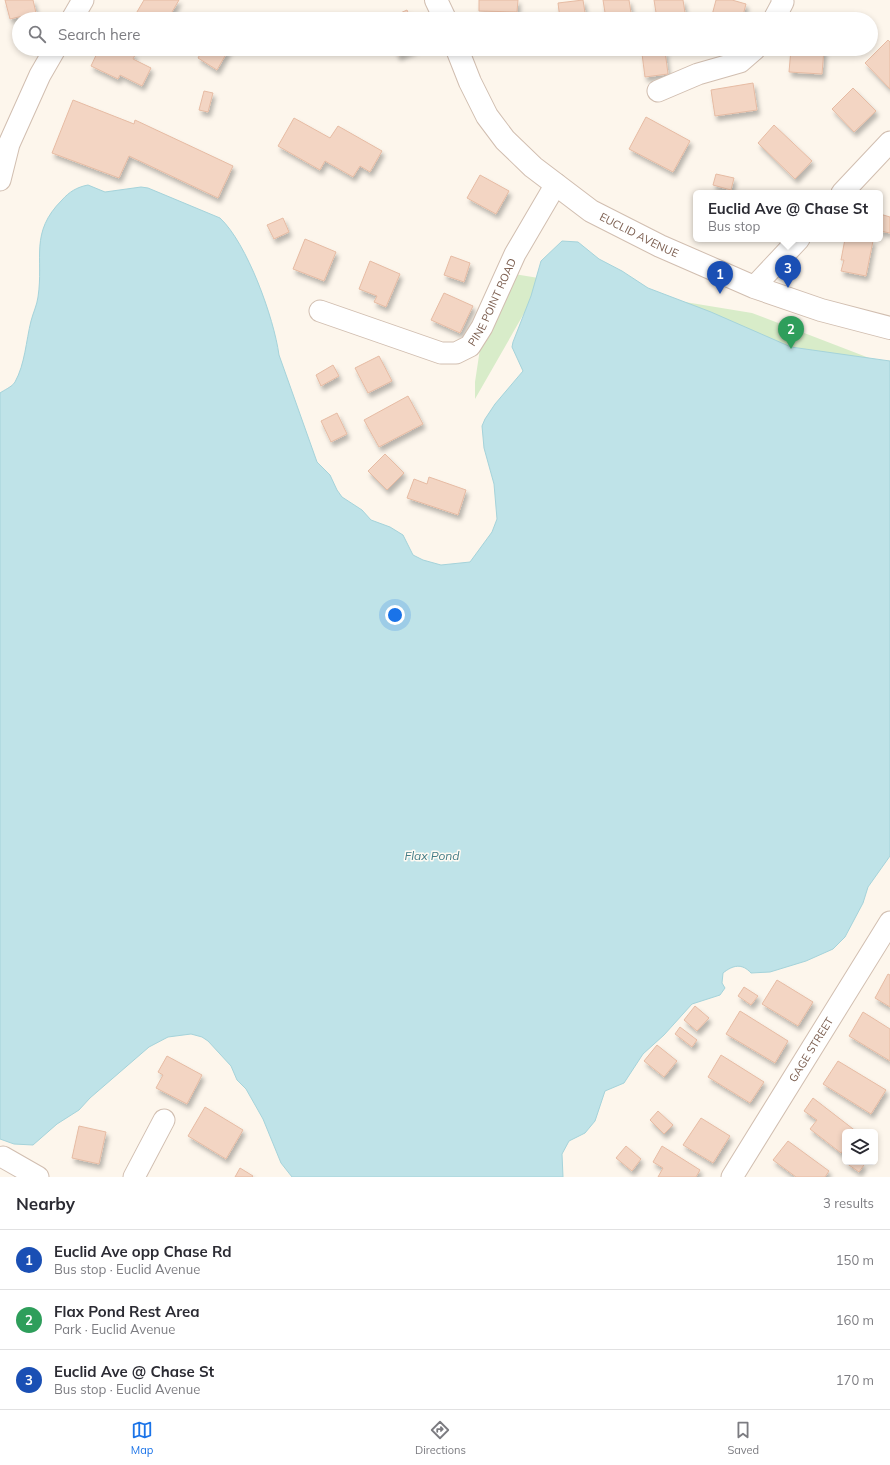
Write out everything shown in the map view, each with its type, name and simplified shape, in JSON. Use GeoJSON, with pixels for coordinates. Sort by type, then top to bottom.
{"type":"FeatureCollection","features":[{"type":"Feature","properties":{"kind":"street"},"geometry":{"type":"LineString","coordinates":[[76,12],[83,0]]}},
{"type":"Feature","properties":{"kind":"street"},"geometry":{"type":"LineString","coordinates":[[436,0],[442,12]]}},
{"type":"Feature","properties":{"kind":"street"},"geometry":{"type":"LineString","coordinates":[[777,12],[782,0]]}},
{"type":"Feature","properties":{"kind":"street"},"geometry":{"type":"LineString","coordinates":[[0,180],[9,144],[40,75],[51,56]]}},
{"type":"Feature","properties":{"kind":"street","name":"EUCLID AVENUE"},"geometry":{"type":"LineString","coordinates":[[460,56],[470,82],[487,116],[505,140],[533,166],[591,211],[622,228],[700,265],[754,287],[808,306],[890,328]]}},
{"type":"Feature","properties":{"kind":"street"},"geometry":{"type":"LineString","coordinates":[[658,91],[698,74],[740,62],[746,56]]}},
{"type":"Feature","properties":{"kind":"street"},"geometry":{"type":"LineString","coordinates":[[845,190],[890,142]]}},
{"type":"Feature","properties":{"kind":"street","name":"PINE POINT ROAD"},"geometry":{"type":"LineString","coordinates":[[320,311],[441,353],[456,353],[470,346],[482,327],[515,254],[556,184]]}},
{"type":"Feature","properties":{"kind":"street"},"geometry":{"type":"LineString","coordinates":[[754,287],[796,242]]}},
{"type":"Feature","properties":{"kind":"street","name":"GAGE STREET"},"geometry":{"type":"LineString","coordinates":[[732,1177],[890,922]]}},
{"type":"Feature","properties":{"kind":"street"},"geometry":{"type":"LineString","coordinates":[[134,1177],[164,1120]]}},
{"type":"Feature","properties":{"kind":"street"},"geometry":{"type":"LineString","coordinates":[[3,1157],[38,1177]]}},
{"type":"Feature","properties":{"kind":"green space"},"geometry":{"type":"Polygon","coordinates":[[[502,272],[752,313],[890,366],[890,407],[542,282],[475,399],[475,382],[486,309],[502,272]]]}},
{"type":"Feature","properties":{"kind":"water","name":"Flax Pond"},"geometry":{"type":"Polygon","coordinates":[[[88,185],[105,192],[141,187],[148,188],[220,218],[240,245],[258,282],[271,322],[279,355],[317,462],[330,475],[342,497],[362,510],[371,520],[390,527],[403,535],[413,555],[423,560],[441,565],[470,562],[492,532],[497,519],[494,484],[484,448],[482,426],[495,404],[523,371],[512,347],[513,342],[531,296],[541,261],[562,241],[578,242],[599,259],[622,271],[648,288],[711,312],[791,347],[890,361],[890,856],[868,887],[863,903],[845,937],[833,949],[806,961],[770,972],[751,973],[741,966],[737,966],[730,968],[723,973],[722,983],[725,988],[720,995],[692,1004],[664,1035],[643,1054],[624,1083],[605,1091],[595,1121],[585,1133],[569,1141],[562,1154],[563,1177],[292,1177],[281,1163],[263,1119],[246,1089],[237,1080],[231,1066],[208,1041],[202,1037],[191,1034],[168,1037],[149,1047],[90,1098],[79,1110],[57,1124],[33,1145],[14,1144],[0,1139],[0,393],[14,384],[23,360],[31,321],[38,297],[41,235],[45,224],[52,212],[67,195],[74,190],[88,185]]]}},
{"type":"Feature","properties":{"kind":"building"},"geometry":{"type":"Polygon","coordinates":[[[5,0],[33,0],[36,12],[12,12],[12,19],[10,19],[5,0]]]}},
{"type":"Feature","properties":{"kind":"building"},"geometry":{"type":"Polygon","coordinates":[[[144,0],[179,0],[172,12],[137,12],[144,0]]]}},
{"type":"Feature","properties":{"kind":"building"},"geometry":{"type":"Polygon","coordinates":[[[479,0],[518,0],[517,12],[479,11],[479,0]]]}},
{"type":"Feature","properties":{"kind":"building"},"geometry":{"type":"Polygon","coordinates":[[[583,0],[585,12],[559,12],[558,3],[583,0]]]}},
{"type":"Feature","properties":{"kind":"building"},"geometry":{"type":"Polygon","coordinates":[[[603,0],[629,0],[631,12],[605,12],[603,0]]]}},
{"type":"Feature","properties":{"kind":"building"},"geometry":{"type":"Polygon","coordinates":[[[654,0],[683,0],[685,12],[656,12],[654,0]]]}},
{"type":"Feature","properties":{"kind":"building"},"geometry":{"type":"Polygon","coordinates":[[[716,0],[732,0],[746,4],[744,12],[713,12],[716,0]]]}},
{"type":"Feature","properties":{"kind":"building"},"geometry":{"type":"Polygon","coordinates":[[[888,40],[890,42],[890,89],[865,63],[872,56],[878,56],[878,50],[888,40]]]}},
{"type":"Feature","properties":{"kind":"building"},"geometry":{"type":"Polygon","coordinates":[[[96,56],[134,56],[133,59],[151,68],[142,86],[120,75],[118,79],[91,66],[96,56]]]}},
{"type":"Feature","properties":{"kind":"building"},"geometry":{"type":"Polygon","coordinates":[[[199,56],[225,56],[217,70],[198,58],[199,56]]]}},
{"type":"Feature","properties":{"kind":"building"},"geometry":{"type":"Polygon","coordinates":[[[642,56],[666,56],[668,74],[645,77],[642,56]]]}},
{"type":"Feature","properties":{"kind":"building"},"geometry":{"type":"Polygon","coordinates":[[[790,56],[823,56],[822,74],[789,72],[790,56]]]}},
{"type":"Feature","properties":{"kind":"building"},"geometry":{"type":"Polygon","coordinates":[[[753,83],[757,110],[715,116],[711,90],[753,83]]]}},
{"type":"Feature","properties":{"kind":"building"},"geometry":{"type":"Polygon","coordinates":[[[853,88],[876,111],[854,132],[832,109],[853,88]]]}},
{"type":"Feature","properties":{"kind":"building"},"geometry":{"type":"Polygon","coordinates":[[[204,91],[213,93],[208,112],[199,110],[204,91]]]}},
{"type":"Feature","properties":{"kind":"building"},"geometry":{"type":"Polygon","coordinates":[[[73,100],[134,124],[135,120],[233,166],[218,198],[129,156],[119,178],[52,153],[73,100]]]}},
{"type":"Feature","properties":{"kind":"building"},"geometry":{"type":"Polygon","coordinates":[[[646,117],[690,141],[673,172],[629,149],[646,117]]]}},
{"type":"Feature","properties":{"kind":"building"},"geometry":{"type":"Polygon","coordinates":[[[294,118],[330,138],[338,126],[382,151],[370,172],[360,166],[353,177],[325,161],[320,170],[278,146],[294,118]]]}},
{"type":"Feature","properties":{"kind":"building"},"geometry":{"type":"Polygon","coordinates":[[[774,125],[812,161],[795,179],[758,143],[774,125]]]}},
{"type":"Feature","properties":{"kind":"building"},"geometry":{"type":"Polygon","coordinates":[[[716,174],[734,178],[731,190],[713,185],[716,174]]]}},
{"type":"Feature","properties":{"kind":"building"},"geometry":{"type":"Polygon","coordinates":[[[480,175],[509,191],[496,214],[467,198],[480,175]]]}},
{"type":"Feature","properties":{"kind":"building"},"geometry":{"type":"Polygon","coordinates":[[[883,215],[890,217],[890,233],[883,232],[883,215]]]}},
{"type":"Feature","properties":{"kind":"building"},"geometry":{"type":"Polygon","coordinates":[[[283,218],[289,232],[274,239],[267,225],[283,218]]]}},
{"type":"Feature","properties":{"kind":"building"},"geometry":{"type":"Polygon","coordinates":[[[305,239],[336,252],[324,281],[293,269],[305,239]]]}},
{"type":"Feature","properties":{"kind":"building"},"geometry":{"type":"Polygon","coordinates":[[[844,242],[873,242],[866,276],[841,271],[844,260],[841,260],[844,242]]]}},
{"type":"Feature","properties":{"kind":"building"},"geometry":{"type":"Polygon","coordinates":[[[451,256],[470,263],[464,282],[444,275],[451,256]]]}},
{"type":"Feature","properties":{"kind":"building"},"geometry":{"type":"Polygon","coordinates":[[[370,261],[400,274],[386,307],[374,302],[377,296],[359,289],[370,261]]]}},
{"type":"Feature","properties":{"kind":"building"},"geometry":{"type":"Polygon","coordinates":[[[444,293],[473,306],[460,333],[431,320],[444,293]]]}},
{"type":"Feature","properties":{"kind":"building"},"geometry":{"type":"Polygon","coordinates":[[[379,356],[392,381],[368,393],[355,368],[379,356]]]}},
{"type":"Feature","properties":{"kind":"building"},"geometry":{"type":"Polygon","coordinates":[[[333,365],[339,376],[321,386],[316,375],[333,365]]]}},
{"type":"Feature","properties":{"kind":"building"},"geometry":{"type":"Polygon","coordinates":[[[408,396],[423,424],[379,447],[364,420],[408,396]]]}},
{"type":"Feature","properties":{"kind":"building"},"geometry":{"type":"Polygon","coordinates":[[[337,413],[347,434],[331,442],[321,421],[337,413]]]}},
{"type":"Feature","properties":{"kind":"building"},"geometry":{"type":"Polygon","coordinates":[[[385,454],[404,473],[387,490],[368,471],[385,454]]]}},
{"type":"Feature","properties":{"kind":"building"},"geometry":{"type":"Polygon","coordinates":[[[429,477],[466,490],[458,515],[407,498],[414,479],[427,484],[429,477]]]}},
{"type":"Feature","properties":{"kind":"building"},"geometry":{"type":"Polygon","coordinates":[[[888,974],[890,975],[890,1007],[875,998],[888,974]]]}},
{"type":"Feature","properties":{"kind":"building"},"geometry":{"type":"Polygon","coordinates":[[[777,980],[813,1002],[798,1026],[762,1004],[777,980]]]}},
{"type":"Feature","properties":{"kind":"building"},"geometry":{"type":"Polygon","coordinates":[[[744,987],[758,996],[751,1005],[738,996],[744,987]]]}},
{"type":"Feature","properties":{"kind":"building"},"geometry":{"type":"Polygon","coordinates":[[[695,1006],[709,1018],[697,1031],[684,1020],[695,1006]]]}},
{"type":"Feature","properties":{"kind":"building"},"geometry":{"type":"Polygon","coordinates":[[[740,1011],[788,1041],[775,1063],[726,1034],[740,1011]]]}},
{"type":"Feature","properties":{"kind":"building"},"geometry":{"type":"Polygon","coordinates":[[[863,1012],[890,1029],[890,1061],[849,1036],[863,1012]]]}},
{"type":"Feature","properties":{"kind":"building"},"geometry":{"type":"Polygon","coordinates":[[[680,1027],[697,1040],[692,1047],[675,1034],[680,1027]]]}},
{"type":"Feature","properties":{"kind":"building"},"geometry":{"type":"Polygon","coordinates":[[[657,1045],[677,1061],[664,1077],[644,1061],[657,1045]]]}},
{"type":"Feature","properties":{"kind":"building"},"geometry":{"type":"Polygon","coordinates":[[[721,1055],[764,1082],[750,1103],[708,1077],[721,1055]]]}},
{"type":"Feature","properties":{"kind":"building"},"geometry":{"type":"Polygon","coordinates":[[[167,1056],[202,1075],[187,1104],[156,1088],[163,1075],[158,1072],[167,1056]]]}},
{"type":"Feature","properties":{"kind":"building"},"geometry":{"type":"Polygon","coordinates":[[[838,1061],[886,1090],[871,1114],[823,1084],[838,1061]]]}},
{"type":"Feature","properties":{"kind":"building"},"geometry":{"type":"Polygon","coordinates":[[[813,1098],[853,1129],[842,1129],[841,1153],[810,1129],[817,1120],[804,1111],[813,1098]]]}},
{"type":"Feature","properties":{"kind":"building"},"geometry":{"type":"Polygon","coordinates":[[[205,1107],[243,1130],[226,1159],[188,1136],[205,1107]]]}},
{"type":"Feature","properties":{"kind":"building"},"geometry":{"type":"Polygon","coordinates":[[[658,1111],[673,1125],[664,1134],[650,1120],[658,1111]]]}},
{"type":"Feature","properties":{"kind":"building"},"geometry":{"type":"Polygon","coordinates":[[[701,1118],[730,1136],[713,1163],[683,1145],[701,1118]]]}},
{"type":"Feature","properties":{"kind":"building"},"geometry":{"type":"Polygon","coordinates":[[[79,1126],[106,1132],[99,1164],[72,1158],[79,1126]]]}},
{"type":"Feature","properties":{"kind":"building"},"geometry":{"type":"Polygon","coordinates":[[[788,1141],[829,1171],[825,1177],[796,1177],[773,1160],[788,1141]]]}},
{"type":"Feature","properties":{"kind":"building"},"geometry":{"type":"Polygon","coordinates":[[[626,1146],[641,1159],[632,1171],[616,1158],[626,1146]]]}},
{"type":"Feature","properties":{"kind":"building"},"geometry":{"type":"Polygon","coordinates":[[[662,1146],[700,1170],[696,1177],[658,1177],[663,1168],[653,1162],[662,1146]]]}},
{"type":"Feature","properties":{"kind":"building"},"geometry":{"type":"Polygon","coordinates":[[[849,1165],[864,1165],[859,1172],[849,1165]]]}},
{"type":"Feature","properties":{"kind":"building"},"geometry":{"type":"Polygon","coordinates":[[[240,1168],[253,1176],[235,1177],[240,1168]]]}},
{"type":"Feature","properties":{"kind":"place","name":"Euclid Ave @ Chase St"},"geometry":{"type":"Point","coordinates":[788,288]}},
{"type":"Feature","properties":{"kind":"place","name":"Euclid Ave opp Chase Rd"},"geometry":{"type":"Point","coordinates":[720,294]}},
{"type":"Feature","properties":{"kind":"place","name":"Flax Pond Rest Area"},"geometry":{"type":"Point","coordinates":[791,349]}}]}
